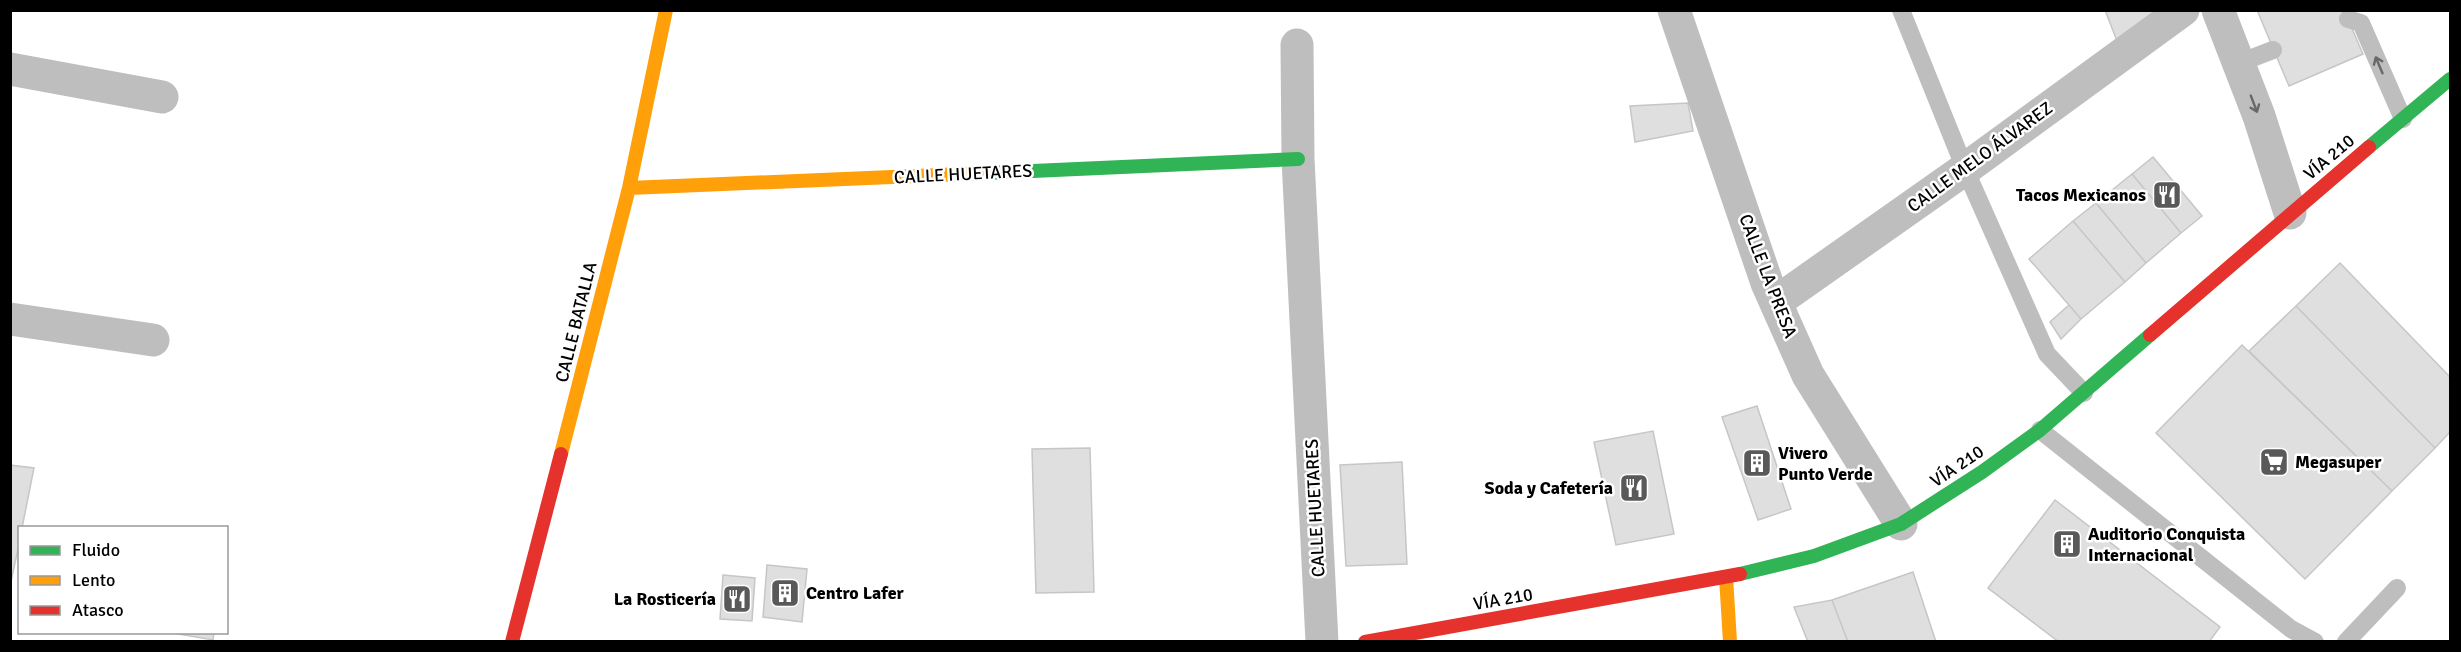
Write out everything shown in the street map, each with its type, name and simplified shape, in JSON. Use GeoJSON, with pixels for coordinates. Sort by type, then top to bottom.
{"type":"FeatureCollection","features":[{"type":"Feature","properties":{"kind":"street","name":"CALLE BATALLA"},"geometry":{"type":"LineString","coordinates":[[512,642],[629,188],[666,10]]}},
{"type":"Feature","properties":{"kind":"street","name":"CALLE LA PRESA"},"geometry":{"type":"LineString","coordinates":[[1674,10],[1767,283],[1808,375],[1901,524]]}},
{"type":"Feature","properties":{"kind":"street","name":"CALLE MELO ÁLVAREZ"},"geometry":{"type":"LineString","coordinates":[[1776,302],[1965,169],[2183,10]]}},
{"type":"Feature","properties":{"kind":"street"},"geometry":{"type":"LineString","coordinates":[[2218,10],[2259,116],[2290,213]]}},
{"type":"Feature","properties":{"kind":"street","name":"CALLE HUETARES"},"geometry":{"type":"LineString","coordinates":[[1297,45],[1298,159],[1322,642]]}},
{"type":"Feature","properties":{"kind":"street"},"geometry":{"type":"LineString","coordinates":[[10,69],[162,97]]}},
{"type":"Feature","properties":{"kind":"street","name":"VÍA 210"},"geometry":{"type":"LineString","coordinates":[[1365,642],[1726,577],[1814,556],[1901,524],[1982,472],[2040,430],[2290,213],[2451,79]]}},
{"type":"Feature","properties":{"kind":"street","name":"CALLE HUETARES"},"geometry":{"type":"LineString","coordinates":[[629,188],[1298,159]]}},
{"type":"Feature","properties":{"kind":"street"},"geometry":{"type":"LineString","coordinates":[[10,319],[153,340]]}},
{"type":"Feature","properties":{"kind":"street"},"geometry":{"type":"LineString","coordinates":[[1726,577],[1730,642]]}},
{"type":"Feature","properties":{"kind":"lane"},"geometry":{"type":"LineString","coordinates":[[1901,10],[1965,169],[2047,354],[2084,393]]}},
{"type":"Feature","properties":{"kind":"lane"},"geometry":{"type":"LineString","coordinates":[[2348,19],[2361,22],[2403,119]]}},
{"type":"Feature","properties":{"kind":"lane"},"geometry":{"type":"LineString","coordinates":[[2239,63],[2273,50]]}},
{"type":"Feature","properties":{"kind":"lane"},"geometry":{"type":"LineString","coordinates":[[2040,430],[2291,629],[2315,642]]}},
{"type":"Feature","properties":{"kind":"lane"},"geometry":{"type":"LineString","coordinates":[[2346,642],[2397,588]]}},
{"type":"Feature","properties":{"kind":"building"},"geometry":{"type":"Polygon","coordinates":[[[2105,10],[2168,10],[2119,46],[2105,10]]]}},
{"type":"Feature","properties":{"kind":"building"},"geometry":{"type":"Polygon","coordinates":[[[2257,10],[2344,10],[2363,54],[2289,86],[2257,10]]]}},
{"type":"Feature","properties":{"kind":"building"},"geometry":{"type":"Polygon","coordinates":[[[1688,103],[1693,131],[1635,142],[1630,106],[1688,103]]]}},
{"type":"Feature","properties":{"kind":"building","name":"Tacos Mexicanos"},"geometry":{"type":"Polygon","coordinates":[[[2153,157],[2202,216],[2181,233],[2132,174],[2153,157]]]}},
{"type":"Feature","properties":{"kind":"building"},"geometry":{"type":"Polygon","coordinates":[[[2132,174],[2181,233],[2146,263],[2096,203],[2132,174]]]}},
{"type":"Feature","properties":{"kind":"building"},"geometry":{"type":"Polygon","coordinates":[[[2096,203],[2146,263],[2125,282],[2073,221],[2096,203]]]}},
{"type":"Feature","properties":{"kind":"building"},"geometry":{"type":"Polygon","coordinates":[[[2073,221],[2125,282],[2081,319],[2029,259],[2073,221]]]}},
{"type":"Feature","properties":{"kind":"building"},"geometry":{"type":"Polygon","coordinates":[[[2340,263],[2450,377],[2450,432],[2435,448],[2296,306],[2340,263]]]}},
{"type":"Feature","properties":{"kind":"building"},"geometry":{"type":"Polygon","coordinates":[[[2069,305],[2081,319],[2061,339],[2050,322],[2069,305]]]}},
{"type":"Feature","properties":{"kind":"building"},"geometry":{"type":"Polygon","coordinates":[[[2296,306],[2435,448],[2392,491],[2249,351],[2296,306]]]}},
{"type":"Feature","properties":{"kind":"building","name":"Megasuper"},"geometry":{"type":"Polygon","coordinates":[[[2242,345],[2392,491],[2305,579],[2156,433],[2242,345]]]}},
{"type":"Feature","properties":{"kind":"building","name":"Vivero Punto Verde"},"geometry":{"type":"Polygon","coordinates":[[[1757,406],[1791,509],[1758,520],[1722,417],[1757,406]]]}},
{"type":"Feature","properties":{"kind":"building","name":"Soda y Cafetería"},"geometry":{"type":"Polygon","coordinates":[[[1653,431],[1674,534],[1616,545],[1594,442],[1653,431]]]}},
{"type":"Feature","properties":{"kind":"building"},"geometry":{"type":"Polygon","coordinates":[[[1090,448],[1094,592],[1036,593],[1032,449],[1090,448]]]}},
{"type":"Feature","properties":{"kind":"building"},"geometry":{"type":"Polygon","coordinates":[[[1402,462],[1407,564],[1346,566],[1340,465],[1402,462]]]}},
{"type":"Feature","properties":{"kind":"building"},"geometry":{"type":"Polygon","coordinates":[[[10,465],[34,468],[22,526],[18,526],[18,549],[10,586],[10,465]]]}},
{"type":"Feature","properties":{"kind":"building","name":"Auditorio Conquista Internacional"},"geometry":{"type":"Polygon","coordinates":[[[2055,500],[2220,627],[2209,642],[2059,642],[1988,588],[2055,500]]]}},
{"type":"Feature","properties":{"kind":"building","name":"Centro Lafer"},"geometry":{"type":"Polygon","coordinates":[[[767,565],[807,569],[802,622],[763,617],[767,565]]]}},
{"type":"Feature","properties":{"kind":"building"},"geometry":{"type":"Polygon","coordinates":[[[1913,572],[1936,642],[1848,642],[1832,600],[1913,572]]]}},
{"type":"Feature","properties":{"kind":"building","name":"La Rosticería"},"geometry":{"type":"Polygon","coordinates":[[[723,575],[755,578],[752,621],[720,619],[723,575]]]}},
{"type":"Feature","properties":{"kind":"building"},"geometry":{"type":"Polygon","coordinates":[[[1832,600],[1848,642],[1808,642],[1794,607],[1832,600]]]}},
{"type":"Feature","properties":{"kind":"building"},"geometry":{"type":"Polygon","coordinates":[[[178,634],[214,634],[213,640],[178,634]]]}},
{"type":"Feature","properties":{"kind":"traffic: fast"},"geometry":{"type":"LineString","coordinates":[[2369,147],[2450,79]]}},
{"type":"Feature","properties":{"kind":"traffic: fast"},"geometry":{"type":"LineString","coordinates":[[986,173],[1298,159]]}},
{"type":"Feature","properties":{"kind":"traffic: fast"},"geometry":{"type":"LineString","coordinates":[[1740,574],[1814,556],[1901,524],[1982,472],[2040,430],[2150,335]]}},
{"type":"Feature","properties":{"kind":"traffic: slow"},"geometry":{"type":"LineString","coordinates":[[561,454],[629,188],[666,10]]}},
{"type":"Feature","properties":{"kind":"traffic: slow"},"geometry":{"type":"LineString","coordinates":[[629,188],[986,173]]}},
{"type":"Feature","properties":{"kind":"traffic: slow"},"geometry":{"type":"LineString","coordinates":[[1726,577],[1730,642]]}},
{"type":"Feature","properties":{"kind":"traffic: jam"},"geometry":{"type":"LineString","coordinates":[[2150,335],[2369,147]]}},
{"type":"Feature","properties":{"kind":"traffic: jam"},"geometry":{"type":"LineString","coordinates":[[512,642],[561,454]]}},
{"type":"Feature","properties":{"kind":"traffic: jam"},"geometry":{"type":"LineString","coordinates":[[1365,642],[1740,574]]}},
{"type":"Feature","properties":{"kind":"place","name":"Tacos Mexicanos"},"geometry":{"type":"Point","coordinates":[2167,195]}},
{"type":"Feature","properties":{"kind":"place","name":"Megasuper"},"geometry":{"type":"Point","coordinates":[2274,462]}},
{"type":"Feature","properties":{"kind":"place","name":"Vivero Punto Verde"},"geometry":{"type":"Point","coordinates":[1757,463]}},
{"type":"Feature","properties":{"kind":"place","name":"Soda y Cafetería"},"geometry":{"type":"Point","coordinates":[1634,488]}},
{"type":"Feature","properties":{"kind":"place","name":"Auditorio Conquista Internacional"},"geometry":{"type":"Point","coordinates":[2067,544]}},
{"type":"Feature","properties":{"kind":"place","name":"Centro Lafer"},"geometry":{"type":"Point","coordinates":[785,593]}},
{"type":"Feature","properties":{"kind":"place","name":"La Rosticería"},"geometry":{"type":"Point","coordinates":[737,599]}}]}
